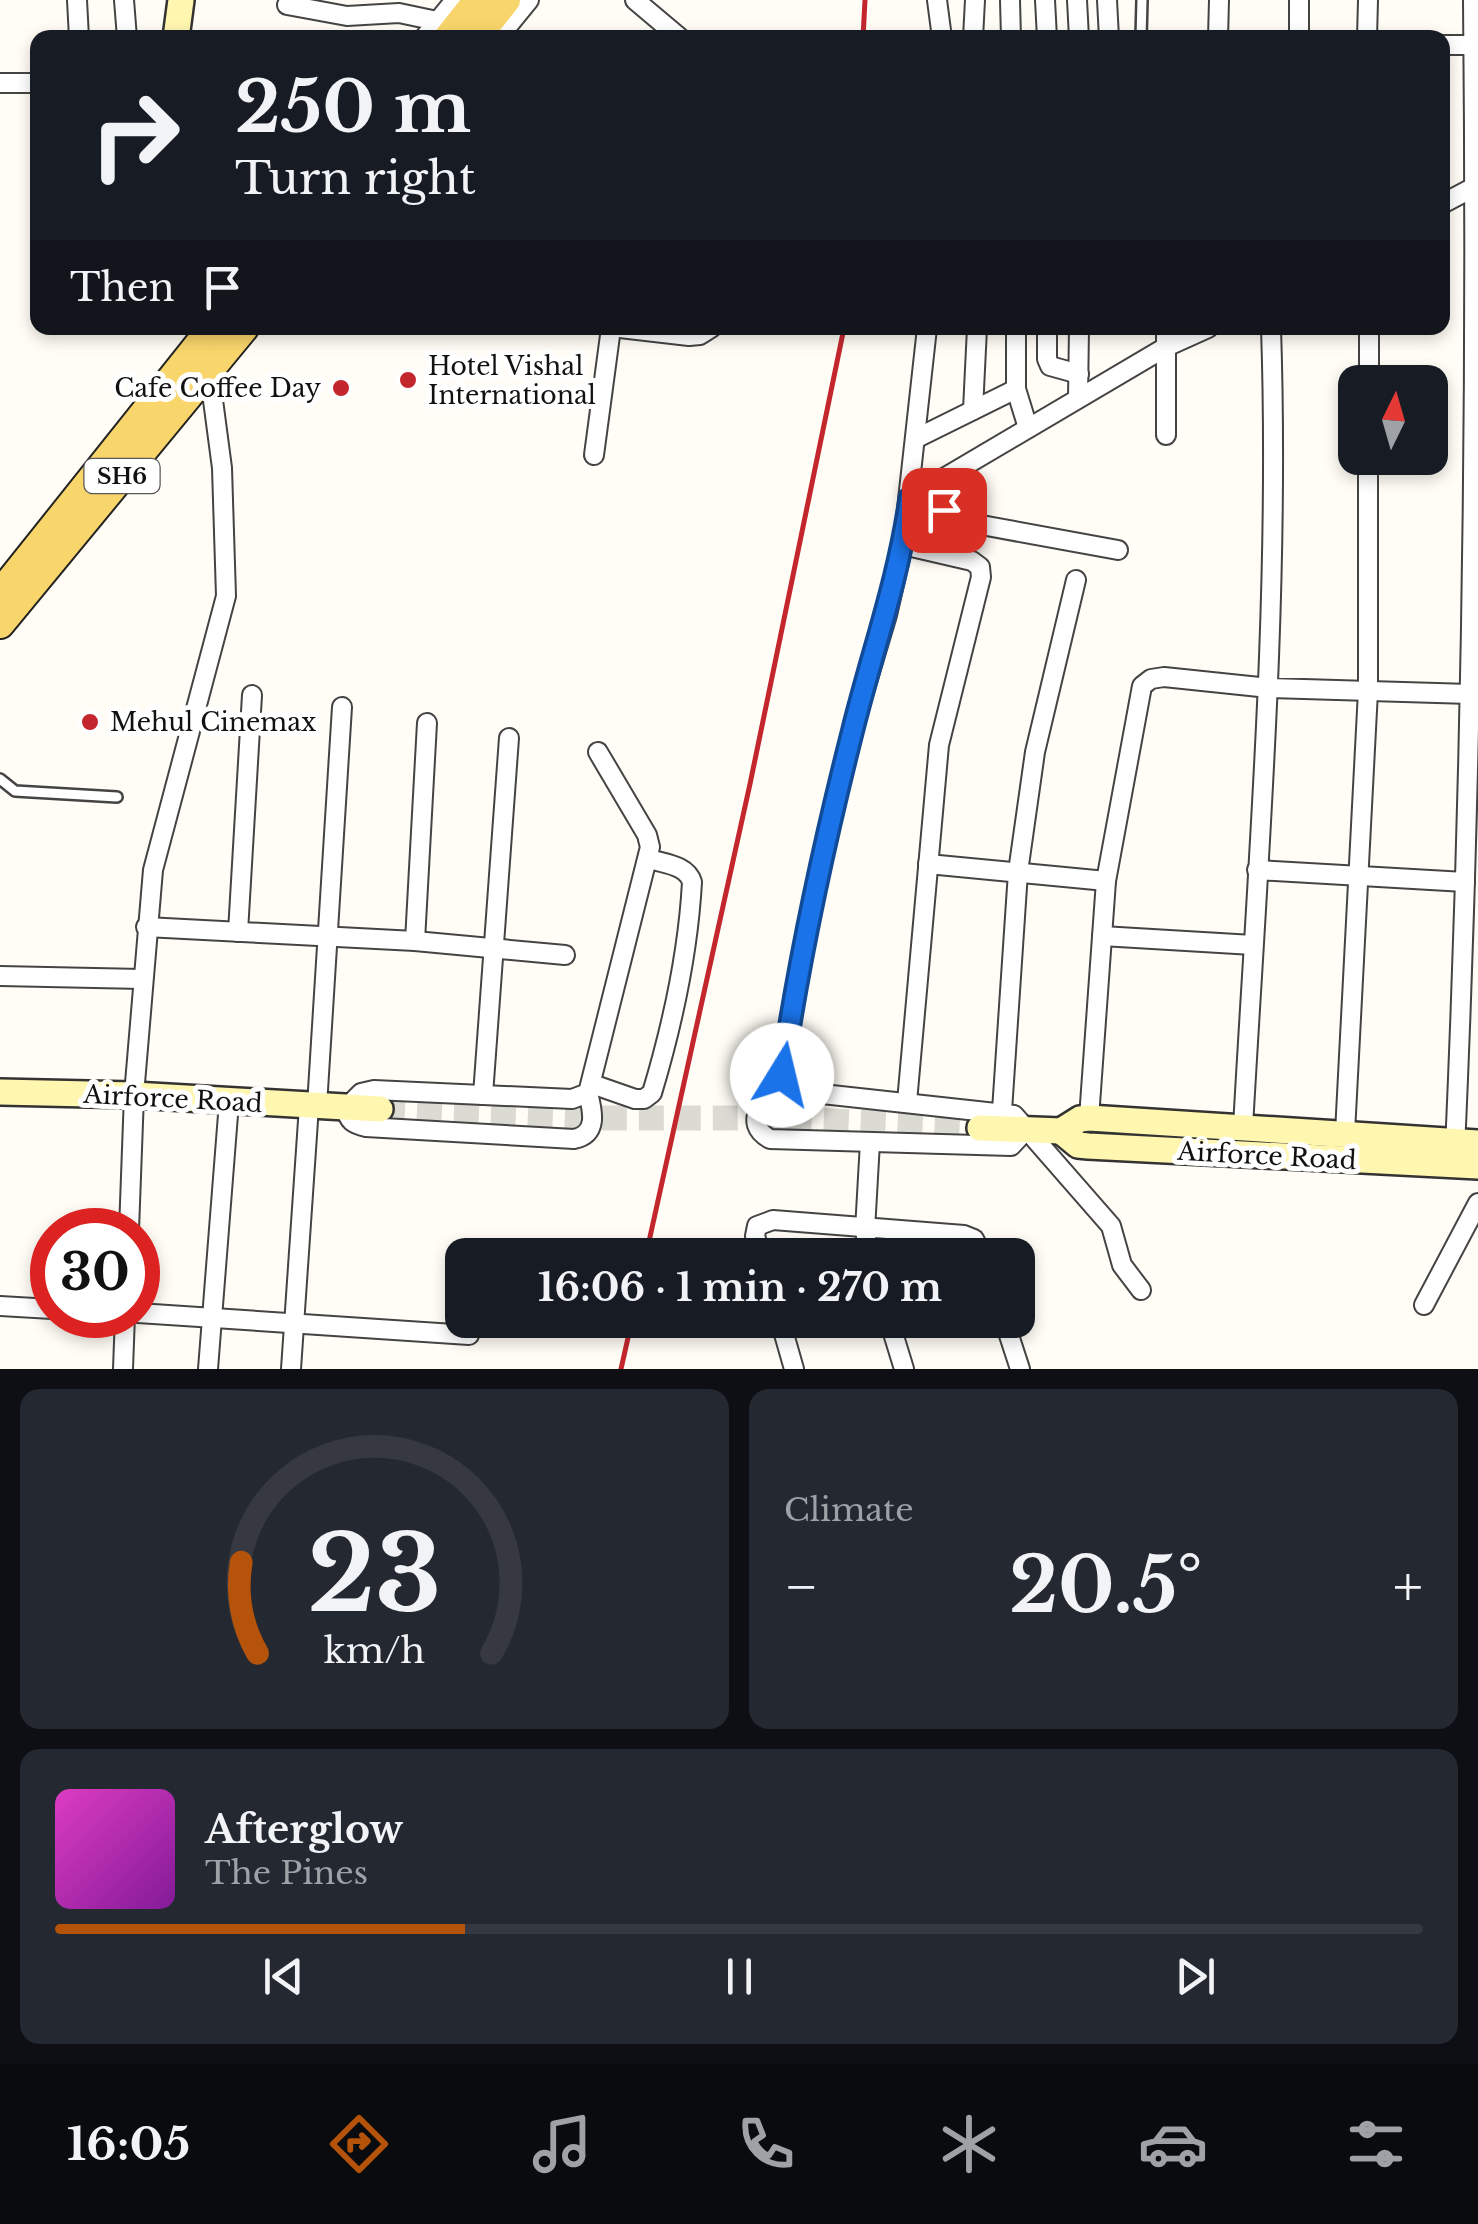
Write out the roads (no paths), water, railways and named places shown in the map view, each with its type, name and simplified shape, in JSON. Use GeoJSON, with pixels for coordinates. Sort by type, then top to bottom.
{"type":"FeatureCollection","features":[{"type":"Feature","properties":{"kind":"main road"},"geometry":{"type":"LineString","coordinates":[[177,30],[182,0]]}},
{"type":"Feature","properties":{"kind":"main road"},"geometry":{"type":"LineString","coordinates":[[442,29],[478,0]]}},
{"type":"Feature","properties":{"kind":"main road"},"geometry":{"type":"LineString","coordinates":[[482,30],[506,0]]}},
{"type":"Feature","properties":{"kind":"main road","name":"SH6"},"geometry":{"type":"LineString","coordinates":[[0,594],[221,335]]}},
{"type":"Feature","properties":{"kind":"main road","name":"SH6"},"geometry":{"type":"LineString","coordinates":[[0,624],[209,370],[223,335]]}},
{"type":"Feature","properties":{"kind":"main road","name":"Airforce Road"},"geometry":{"type":"LineString","coordinates":[[0,1092],[134,1094],[380,1109]]}},
{"type":"Feature","properties":{"kind":"main road","name":"Airforce Road"},"geometry":{"type":"LineString","coordinates":[[980,1128],[1061,1131],[1080,1119],[1090,1118],[1345,1133],[1466,1154]]}},
{"type":"Feature","properties":{"kind":"main road","name":"Airforce Road"},"geometry":{"type":"LineString","coordinates":[[1061,1131],[1078,1144],[1088,1146],[1466,1154]]}},
{"type":"Feature","properties":{"kind":"street"},"geometry":{"type":"LineString","coordinates":[[77,0],[79,30]]}},
{"type":"Feature","properties":{"kind":"street"},"geometry":{"type":"LineString","coordinates":[[124,0],[126,30]]}},
{"type":"Feature","properties":{"kind":"street"},"geometry":{"type":"LineString","coordinates":[[287,6],[347,16],[398,6],[442,29],[455,0]]}},
{"type":"Feature","properties":{"kind":"street"},"geometry":{"type":"LineString","coordinates":[[505,30],[529,0]]}},
{"type":"Feature","properties":{"kind":"street"},"geometry":{"type":"LineString","coordinates":[[635,0],[670,30]]}},
{"type":"Feature","properties":{"kind":"street"},"geometry":{"type":"LineString","coordinates":[[655,17],[670,0]]}},
{"type":"Feature","properties":{"kind":"street"},"geometry":{"type":"LineString","coordinates":[[937,0],[941,30]]}},
{"type":"Feature","properties":{"kind":"street"},"geometry":{"type":"LineString","coordinates":[[973,30],[975,0]]}},
{"type":"Feature","properties":{"kind":"street"},"geometry":{"type":"LineString","coordinates":[[1010,0],[1010,30]]}},
{"type":"Feature","properties":{"kind":"street"},"geometry":{"type":"LineString","coordinates":[[1045,0],[1047,30]]}},
{"type":"Feature","properties":{"kind":"street"},"geometry":{"type":"LineString","coordinates":[[1078,0],[1079,30]]}},
{"type":"Feature","properties":{"kind":"street"},"geometry":{"type":"LineString","coordinates":[[1107,0],[1109,30]]}},
{"type":"Feature","properties":{"kind":"street"},"geometry":{"type":"LineString","coordinates":[[1218,30],[1219,0]]}},
{"type":"Feature","properties":{"kind":"street"},"geometry":{"type":"LineString","coordinates":[[1298,30],[1299,0]]}},
{"type":"Feature","properties":{"kind":"street"},"geometry":{"type":"LineString","coordinates":[[1367,30],[1368,0]]}},
{"type":"Feature","properties":{"kind":"street"},"geometry":{"type":"LineString","coordinates":[[1466,1154],[1470,942],[1465,882],[1472,853],[1470,694],[1477,301],[1473,0]]}},
{"type":"Feature","properties":{"kind":"street"},"geometry":{"type":"LineString","coordinates":[[1450,46],[1476,45]]}},
{"type":"Feature","properties":{"kind":"street"},"geometry":{"type":"LineString","coordinates":[[0,83],[30,83]]}},
{"type":"Feature","properties":{"kind":"street"},"geometry":{"type":"LineString","coordinates":[[1450,200],[1477,186]]}},
{"type":"Feature","properties":{"kind":"street"},"geometry":{"type":"LineString","coordinates":[[594,455],[610,335]]}},
{"type":"Feature","properties":{"kind":"street"},"geometry":{"type":"LineString","coordinates":[[784,1085],[782,1075],[809,917],[854,725],[887,615],[903,544],[925,335]]}},
{"type":"Feature","properties":{"kind":"street"},"geometry":{"type":"LineString","coordinates":[[973,410],[976,335]]}},
{"type":"Feature","properties":{"kind":"street"},"geometry":{"type":"LineString","coordinates":[[1016,335],[1016,390],[1028,428]]}},
{"type":"Feature","properties":{"kind":"street"},"geometry":{"type":"LineString","coordinates":[[1046,335],[1050,366],[1078,374]]}},
{"type":"Feature","properties":{"kind":"street"},"geometry":{"type":"LineString","coordinates":[[1078,398],[1079,335]]}},
{"type":"Feature","properties":{"kind":"street"},"geometry":{"type":"LineString","coordinates":[[1244,1127],[1269,688],[1271,335]]}},
{"type":"Feature","properties":{"kind":"street"},"geometry":{"type":"LineString","coordinates":[[1368,365],[1369,335]]}},
{"type":"Feature","properties":{"kind":"street"},"geometry":{"type":"LineString","coordinates":[[910,498],[1078,398],[1166,337]]}},
{"type":"Feature","properties":{"kind":"street"},"geometry":{"type":"LineString","coordinates":[[1166,337],[1166,435]]}},
{"type":"Feature","properties":{"kind":"street"},"geometry":{"type":"LineString","coordinates":[[130,1208],[142,978],[156,855],[225,610],[223,482],[209,370]]}},
{"type":"Feature","properties":{"kind":"street"},"geometry":{"type":"LineString","coordinates":[[915,439],[1016,390]]}},
{"type":"Feature","properties":{"kind":"street"},"geometry":{"type":"LineString","coordinates":[[1345,1133],[1368,691],[1368,475]]}},
{"type":"Feature","properties":{"kind":"street"},"geometry":{"type":"LineString","coordinates":[[929,486],[944,510],[965,522],[1118,550]]}},
{"type":"Feature","properties":{"kind":"street"},"geometry":{"type":"LineString","coordinates":[[903,544],[972,560],[980,567],[981,577],[942,727],[906,1102]]}},
{"type":"Feature","properties":{"kind":"street"},"geometry":{"type":"LineString","coordinates":[[1002,1111],[1018,872],[1035,752],[1076,580]]}},
{"type":"Feature","properties":{"kind":"street"},"geometry":{"type":"LineString","coordinates":[[1090,1118],[1106,881],[1142,686],[1164,677],[1269,688],[1470,694]]}},
{"type":"Feature","properties":{"kind":"street"},"geometry":{"type":"LineString","coordinates":[[238,932],[252,696]]}},
{"type":"Feature","properties":{"kind":"street"},"geometry":{"type":"LineString","coordinates":[[292,1369],[342,707]]}},
{"type":"Feature","properties":{"kind":"street"},"geometry":{"type":"LineString","coordinates":[[414,942],[427,723]]}},
{"type":"Feature","properties":{"kind":"street"},"geometry":{"type":"LineString","coordinates":[[483,1095],[509,738]]}},
{"type":"Feature","properties":{"kind":"street"},"geometry":{"type":"LineString","coordinates":[[598,752],[647,835],[650,860],[590,1088],[590,1131],[574,1140],[366,1127],[348,1118],[346,1108],[362,1092],[374,1090],[572,1099],[590,1088],[644,1099],[652,1092],[672,1025],[689,934],[692,882],[683,869],[650,860]]}},
{"type":"Feature","properties":{"kind":"street"},"geometry":{"type":"LineString","coordinates":[[928,864],[1106,881]]}},
{"type":"Feature","properties":{"kind":"street"},"geometry":{"type":"LineString","coordinates":[[1257,870],[1465,882]]}},
{"type":"Feature","properties":{"kind":"street"},"geometry":{"type":"LineString","coordinates":[[146,927],[565,955]]}},
{"type":"Feature","properties":{"kind":"street"},"geometry":{"type":"LineString","coordinates":[[1102,936],[1253,945]]}},
{"type":"Feature","properties":{"kind":"street"},"geometry":{"type":"LineString","coordinates":[[0,976],[142,978]]}},
{"type":"Feature","properties":{"kind":"street"},"geometry":{"type":"LineString","coordinates":[[784,1085],[795,1091],[1014,1114],[1111,1226],[1122,1265],[1140,1290]]}},
{"type":"Feature","properties":{"kind":"street"},"geometry":{"type":"LineString","coordinates":[[784,1085],[759,1106],[758,1124],[762,1134],[770,1139],[1011,1146],[1026,1130]]}},
{"type":"Feature","properties":{"kind":"street"},"geometry":{"type":"LineString","coordinates":[[208,1369],[229,1102]]}},
{"type":"Feature","properties":{"kind":"street"},"geometry":{"type":"LineString","coordinates":[[867,1238],[870,1142]]}},
{"type":"Feature","properties":{"kind":"street"},"geometry":{"type":"LineString","coordinates":[[1424,1304],[1478,1203]]}},
{"type":"Feature","properties":{"kind":"street"},"geometry":{"type":"LineString","coordinates":[[757,1238],[757,1226],[764,1222],[972,1238]]}},
{"type":"Feature","properties":{"kind":"street"},"geometry":{"type":"LineString","coordinates":[[0,1306],[30,1307]]}},
{"type":"Feature","properties":{"kind":"street"},"geometry":{"type":"LineString","coordinates":[[160,1315],[445,1332]]}},
{"type":"Feature","properties":{"kind":"street"},"geometry":{"type":"LineString","coordinates":[[123,1369],[124,1338]]}},
{"type":"Feature","properties":{"kind":"street"},"geometry":{"type":"LineString","coordinates":[[785,1338],[794,1369]]}},
{"type":"Feature","properties":{"kind":"street"},"geometry":{"type":"LineString","coordinates":[[895,1338],[904,1369]]}},
{"type":"Feature","properties":{"kind":"street"},"geometry":{"type":"LineString","coordinates":[[1010,1338],[1020,1369]]}},
{"type":"Feature","properties":{"kind":"lane"},"geometry":{"type":"LineString","coordinates":[[1140,30],[1142,0]]}},
{"type":"Feature","properties":{"kind":"lane"},"geometry":{"type":"LineString","coordinates":[[0,780],[15,792],[117,796]]}},
{"type":"Feature","properties":{"kind":"tunnel"},"geometry":{"type":"LineString","coordinates":[[380,1109],[578,1118],[771,1118],[980,1128]]}},
{"type":"Feature","properties":{"kind":"railway"},"geometry":{"type":"LineString","coordinates":[[863,30],[865,0]]}},
{"type":"Feature","properties":{"kind":"railway"},"geometry":{"type":"LineString","coordinates":[[650,1238],[750,784],[843,335]]}},
{"type":"Feature","properties":{"kind":"railway"},"geometry":{"type":"LineString","coordinates":[[621,1369],[628,1338]]}},
{"type":"Feature","properties":{"kind":"place","name":"Hotel Vishal International"},"geometry":{"type":"Point","coordinates":[408,380]}},
{"type":"Feature","properties":{"kind":"place","name":"Cafe Coffee Day"},"geometry":{"type":"Point","coordinates":[341,388]}},
{"type":"Feature","properties":{"kind":"place","name":"Mehul Cinemax"},"geometry":{"type":"Point","coordinates":[90,722]}}]}
